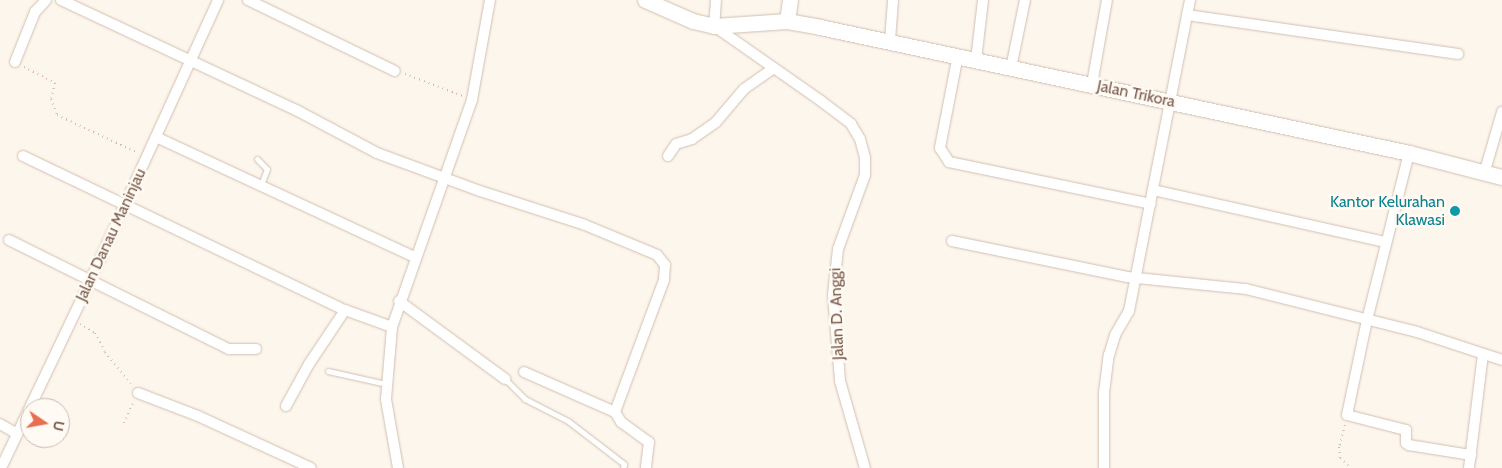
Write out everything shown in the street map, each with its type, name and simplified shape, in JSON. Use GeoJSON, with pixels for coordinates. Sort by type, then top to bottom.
{"type":"FeatureCollection","features":[{"type":"Feature","properties":{"kind":"street"},"geometry":{"type":"LineString","coordinates":[[15,62],[35,12],[46,0]]}},
{"type":"Feature","properties":{"kind":"street"},"geometry":{"type":"LineString","coordinates":[[61,0],[298,111],[377,152],[444,178],[585,225],[657,255],[665,264],[655,305],[615,412]]}},
{"type":"Feature","properties":{"kind":"street","name":"Jalan Danau Maninjau"},"geometry":{"type":"LineString","coordinates":[[1,468],[92,279],[218,0]]}},
{"type":"Feature","properties":{"kind":"street"},"geometry":{"type":"LineString","coordinates":[[248,0],[395,71]]}},
{"type":"Feature","properties":{"kind":"street"},"geometry":{"type":"LineString","coordinates":[[398,468],[386,384],[392,327],[415,256],[472,100],[490,0]]}},
{"type":"Feature","properties":{"kind":"street","name":"Jalan Trikora"},"geometry":{"type":"LineString","coordinates":[[645,0],[693,21],[714,26],[787,22],[890,41],[1409,153],[1484,174],[1502,177]]}},
{"type":"Feature","properties":{"kind":"street"},"geometry":{"type":"LineString","coordinates":[[714,26],[716,0]]}},
{"type":"Feature","properties":{"kind":"street"},"geometry":{"type":"LineString","coordinates":[[787,22],[790,0]]}},
{"type":"Feature","properties":{"kind":"street"},"geometry":{"type":"LineString","coordinates":[[890,41],[893,0]]}},
{"type":"Feature","properties":{"kind":"street"},"geometry":{"type":"LineString","coordinates":[[976,60],[983,0]]}},
{"type":"Feature","properties":{"kind":"street"},"geometry":{"type":"LineString","coordinates":[[1011,68],[1025,0]]}},
{"type":"Feature","properties":{"kind":"street"},"geometry":{"type":"LineString","coordinates":[[1092,84],[1107,0]]}},
{"type":"Feature","properties":{"kind":"street"},"geometry":{"type":"LineString","coordinates":[[1104,468],[1104,393],[1109,355],[1115,334],[1129,311],[1134,277],[1151,204],[1190,0]]}},
{"type":"Feature","properties":{"kind":"street"},"geometry":{"type":"LineString","coordinates":[[1187,15],[1458,54]]}},
{"type":"Feature","properties":{"kind":"street","name":"Jalan D. Anggi"},"geometry":{"type":"LineString","coordinates":[[714,26],[851,124],[860,139],[865,158],[862,191],[838,249],[833,295],[840,382],[865,468]]}},
{"type":"Feature","properties":{"kind":"street"},"geometry":{"type":"LineString","coordinates":[[958,56],[940,148],[949,162],[1151,204]]}},
{"type":"Feature","properties":{"kind":"street"},"geometry":{"type":"LineString","coordinates":[[668,156],[676,144],[692,139],[716,122],[744,89],[773,69]]}},
{"type":"Feature","properties":{"kind":"street"},"geometry":{"type":"LineString","coordinates":[[1484,174],[1502,112]]}},
{"type":"Feature","properties":{"kind":"street"},"geometry":{"type":"LineString","coordinates":[[156,137],[415,256]]}},
{"type":"Feature","properties":{"kind":"street"},"geometry":{"type":"LineString","coordinates":[[1409,153],[1385,242],[1347,415],[1406,430],[1406,443],[1409,445],[1471,455]]}},
{"type":"Feature","properties":{"kind":"street"},"geometry":{"type":"LineString","coordinates":[[23,156],[124,207],[345,310],[392,327]]}},
{"type":"Feature","properties":{"kind":"street"},"geometry":{"type":"LineString","coordinates":[[1153,190],[1385,242]]}},
{"type":"Feature","properties":{"kind":"street"},"geometry":{"type":"LineString","coordinates":[[9,240],[92,279],[229,349],[256,349]]}},
{"type":"Feature","properties":{"kind":"street"},"geometry":{"type":"LineString","coordinates":[[952,241],[1134,277],[1246,289],[1367,320],[1502,360]]}},
{"type":"Feature","properties":{"kind":"street"},"geometry":{"type":"LineString","coordinates":[[399,302],[505,379]]}},
{"type":"Feature","properties":{"kind":"street"},"geometry":{"type":"LineString","coordinates":[[286,406],[309,364],[345,310]]}},
{"type":"Feature","properties":{"kind":"street"},"geometry":{"type":"LineString","coordinates":[[1469,468],[1483,354]]}},
{"type":"Feature","properties":{"kind":"street"},"geometry":{"type":"LineString","coordinates":[[524,372],[615,412],[621,422],[649,442],[646,468]]}},
{"type":"Feature","properties":{"kind":"street"},"geometry":{"type":"LineString","coordinates":[[138,394],[198,416],[311,468]]}},
{"type":"Feature","properties":{"kind":"street"},"geometry":{"type":"LineString","coordinates":[[0,424],[18,434]]}},
{"type":"Feature","properties":{"kind":"lane"},"geometry":{"type":"LineString","coordinates":[[257,159],[267,170],[261,185]]}},
{"type":"Feature","properties":{"kind":"lane"},"geometry":{"type":"LineString","coordinates":[[328,371],[386,384]]}},
{"type":"Feature","properties":{"kind":"lane"},"geometry":{"type":"LineString","coordinates":[[505,379],[525,400],[568,421],[624,464],[623,468]]}},
{"type":"Feature","properties":{"kind":"path"},"geometry":{"type":"LineString","coordinates":[[15,62],[55,83],[51,99],[57,115],[147,157]]}},
{"type":"Feature","properties":{"kind":"path"},"geometry":{"type":"LineString","coordinates":[[395,71],[444,87],[472,100]]}},
{"type":"Feature","properties":{"kind":"path"},"geometry":{"type":"LineString","coordinates":[[72,318],[95,333],[105,352],[138,394],[124,423]]}},
{"type":"Feature","properties":{"kind":"path"},"geometry":{"type":"LineString","coordinates":[[1347,415],[1339,447],[1340,458],[1350,466]]}},
{"type":"Feature","properties":{"kind":"place","name":"Kantor Kelurahan Klawasi"},"geometry":{"type":"Point","coordinates":[1455,211]}}]}
